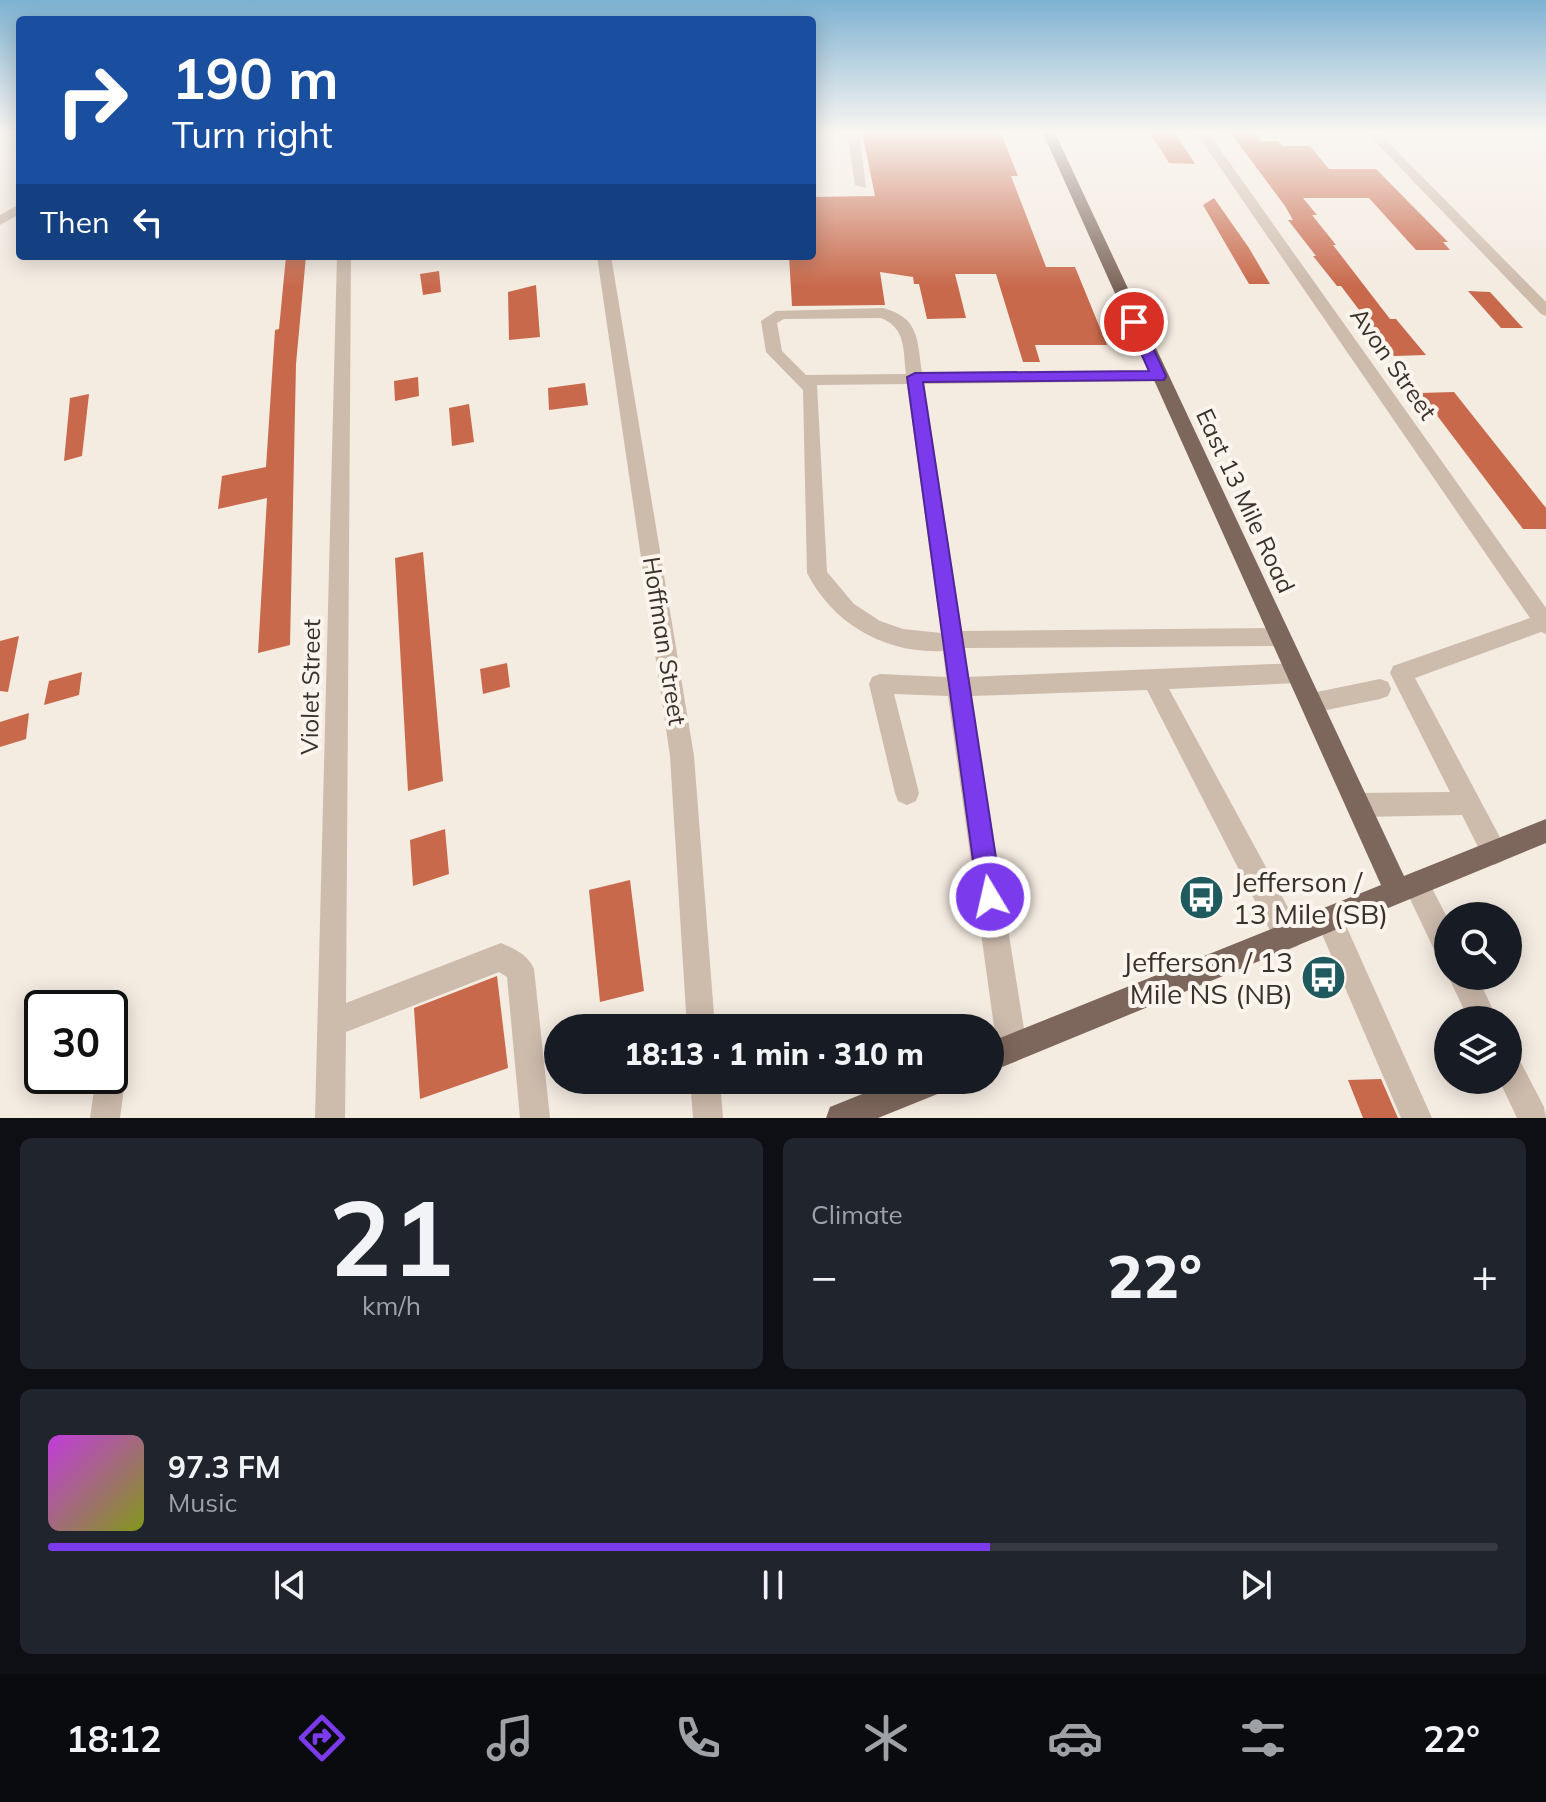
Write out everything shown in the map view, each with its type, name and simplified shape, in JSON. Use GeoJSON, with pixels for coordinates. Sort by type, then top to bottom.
{"type":"FeatureCollection","features":[{"type":"Feature","properties":{"kind":"main road","name":"East 13 Mile Road"},"geometry":{"type":"LineString","coordinates":[[1072,183],[1297,673],[1360,805],[1407,888]]}},
{"type":"Feature","properties":{"kind":"main road"},"geometry":{"type":"LineString","coordinates":[[1004,1051],[1546,831]]}},
{"type":"Feature","properties":{"kind":"main road"},"geometry":{"type":"LineString","coordinates":[[841,1118],[900,1094]]}},
{"type":"Feature","properties":{"kind":"street","name":"Avon Street"},"geometry":{"type":"LineString","coordinates":[[1237,183],[1545,623]]}},
{"type":"Feature","properties":{"kind":"street"},"geometry":{"type":"LineString","coordinates":[[1422,183],[1546,311]]}},
{"type":"Feature","properties":{"kind":"street","name":"Violet Street"},"geometry":{"type":"LineString","coordinates":[[330,1118],[344,260]]}},
{"type":"Feature","properties":{"kind":"street","name":"Hoffman Street"},"geometry":{"type":"LineString","coordinates":[[605,260],[682,756],[700,1014]]}},
{"type":"Feature","properties":{"kind":"street"},"geometry":{"type":"LineString","coordinates":[[997,1014],[956,663],[908,331],[900,320],[883,313],[773,316],[769,321],[774,352],[811,389],[817,573],[826,591],[850,615],[880,630],[920,642],[956,663],[1153,680],[1297,673]]}},
{"type":"Feature","properties":{"kind":"street"},"geometry":{"type":"LineString","coordinates":[[804,380],[1159,376]]}},
{"type":"Feature","properties":{"kind":"street"},"geometry":{"type":"LineString","coordinates":[[1494,852],[1401,673],[1545,623]]}},
{"type":"Feature","properties":{"kind":"street"},"geometry":{"type":"LineString","coordinates":[[907,793],[880,684],[956,663],[1280,637]]}},
{"type":"Feature","properties":{"kind":"street"},"geometry":{"type":"LineString","coordinates":[[1153,680],[1288,936]]}},
{"type":"Feature","properties":{"kind":"street"},"geometry":{"type":"LineString","coordinates":[[1312,703],[1380,689]]}},
{"type":"Feature","properties":{"kind":"street"},"geometry":{"type":"LineString","coordinates":[[1360,805],[1467,803]]}},
{"type":"Feature","properties":{"kind":"street"},"geometry":{"type":"LineString","coordinates":[[1407,888],[1434,928]]}},
{"type":"Feature","properties":{"kind":"street"},"geometry":{"type":"LineString","coordinates":[[1329,920],[1417,1118]]}},
{"type":"Feature","properties":{"kind":"street"},"geometry":{"type":"LineString","coordinates":[[332,1023],[501,957],[520,969],[533,1117]]}},
{"type":"Feature","properties":{"kind":"street"},"geometry":{"type":"LineString","coordinates":[[105,1118],[108,1094]]}},
{"type":"Feature","properties":{"kind":"street"},"geometry":{"type":"LineString","coordinates":[[706,1094],[708,1118]]}},
{"type":"Feature","properties":{"kind":"street"},"geometry":{"type":"LineString","coordinates":[[1521,1094],[1533,1118]]}},
{"type":"Feature","properties":{"kind":"building"},"geometry":{"type":"Polygon","coordinates":[[[872,183],[1014,183],[1046,267],[1075,267],[1107,345],[1035,345],[1040,362],[1023,362],[996,274],[955,274],[966,318],[927,319],[919,284],[914,284],[913,277],[880,272],[885,305],[792,306],[789,260],[816,260],[816,197],[875,196],[872,183]]]}},
{"type":"Feature","properties":{"kind":"building"},"geometry":{"type":"Polygon","coordinates":[[[1268,183],[1390,183],[1448,242],[1443,242],[1450,250],[1416,250],[1369,198],[1303,198],[1317,215],[1312,215],[1336,245],[1333,245],[1390,319],[1396,319],[1426,355],[1394,356],[1341,286],[1337,286],[1313,256],[1316,256],[1288,220],[1293,220],[1268,183]]]}},
{"type":"Feature","properties":{"kind":"building"},"geometry":{"type":"Polygon","coordinates":[[[1214,198],[1270,284],[1249,284],[1203,205],[1214,198]]]}},
{"type":"Feature","properties":{"kind":"building"},"geometry":{"type":"Polygon","coordinates":[[[286,260],[306,260],[296,364],[290,645],[258,653],[267,498],[218,509],[222,476],[266,467],[275,330],[279,329],[286,260]]]}},
{"type":"Feature","properties":{"kind":"building"},"geometry":{"type":"Polygon","coordinates":[[[439,271],[441,292],[423,295],[420,274],[439,271]]]}},
{"type":"Feature","properties":{"kind":"building"},"geometry":{"type":"Polygon","coordinates":[[[536,285],[540,337],[509,340],[508,292],[536,285]]]}},
{"type":"Feature","properties":{"kind":"building"},"geometry":{"type":"Polygon","coordinates":[[[1468,291],[1490,292],[1523,328],[1501,328],[1468,291]]]}},
{"type":"Feature","properties":{"kind":"building"},"geometry":{"type":"Polygon","coordinates":[[[418,377],[419,396],[395,401],[394,381],[418,377]]]}},
{"type":"Feature","properties":{"kind":"building"},"geometry":{"type":"Polygon","coordinates":[[[585,383],[588,405],[549,410],[548,388],[585,383]]]}},
{"type":"Feature","properties":{"kind":"building"},"geometry":{"type":"Polygon","coordinates":[[[1454,392],[1546,508],[1546,529],[1523,529],[1420,393],[1454,392]]]}},
{"type":"Feature","properties":{"kind":"building"},"geometry":{"type":"Polygon","coordinates":[[[89,394],[82,456],[64,461],[70,398],[89,394]]]}},
{"type":"Feature","properties":{"kind":"building"},"geometry":{"type":"Polygon","coordinates":[[[469,404],[474,442],[452,446],[449,408],[469,404]]]}},
{"type":"Feature","properties":{"kind":"building"},"geometry":{"type":"Polygon","coordinates":[[[423,552],[443,781],[408,791],[395,558],[423,552]]]}},
{"type":"Feature","properties":{"kind":"building"},"geometry":{"type":"Polygon","coordinates":[[[19,636],[8,692],[0,691],[0,641],[19,636]]]}},
{"type":"Feature","properties":{"kind":"building"},"geometry":{"type":"Polygon","coordinates":[[[507,663],[510,687],[483,694],[480,669],[507,663]]]}},
{"type":"Feature","properties":{"kind":"building"},"geometry":{"type":"Polygon","coordinates":[[[82,672],[79,695],[44,705],[49,681],[82,672]]]}},
{"type":"Feature","properties":{"kind":"building"},"geometry":{"type":"Polygon","coordinates":[[[29,713],[26,739],[0,747],[0,722],[29,713]]]}},
{"type":"Feature","properties":{"kind":"building"},"geometry":{"type":"Polygon","coordinates":[[[445,829],[449,874],[413,886],[410,840],[445,829]]]}},
{"type":"Feature","properties":{"kind":"building"},"geometry":{"type":"Polygon","coordinates":[[[630,880],[644,991],[600,1002],[589,890],[630,880]]]}},
{"type":"Feature","properties":{"kind":"building"},"geometry":{"type":"Polygon","coordinates":[[[497,976],[508,1068],[420,1099],[414,1008],[497,976]]]}},
{"type":"Feature","properties":{"kind":"building"},"geometry":{"type":"Polygon","coordinates":[[[1381,1079],[1398,1118],[1363,1118],[1348,1080],[1381,1079]]]}},
{"type":"Feature","properties":{"kind":"place","name":"Jefferson / 13 Mile (SB)"},"geometry":{"type":"Point","coordinates":[1202,898]}},
{"type":"Feature","properties":{"kind":"place","name":"Jefferson / 13 Mile NS (NB)"},"geometry":{"type":"Point","coordinates":[1324,978]}},
{"type":"Feature","properties":{"kind":"route"},"geometry":{"type":"LineString","coordinates":[[990,897],[915,377],[1159,376],[1134,322]]}}]}
